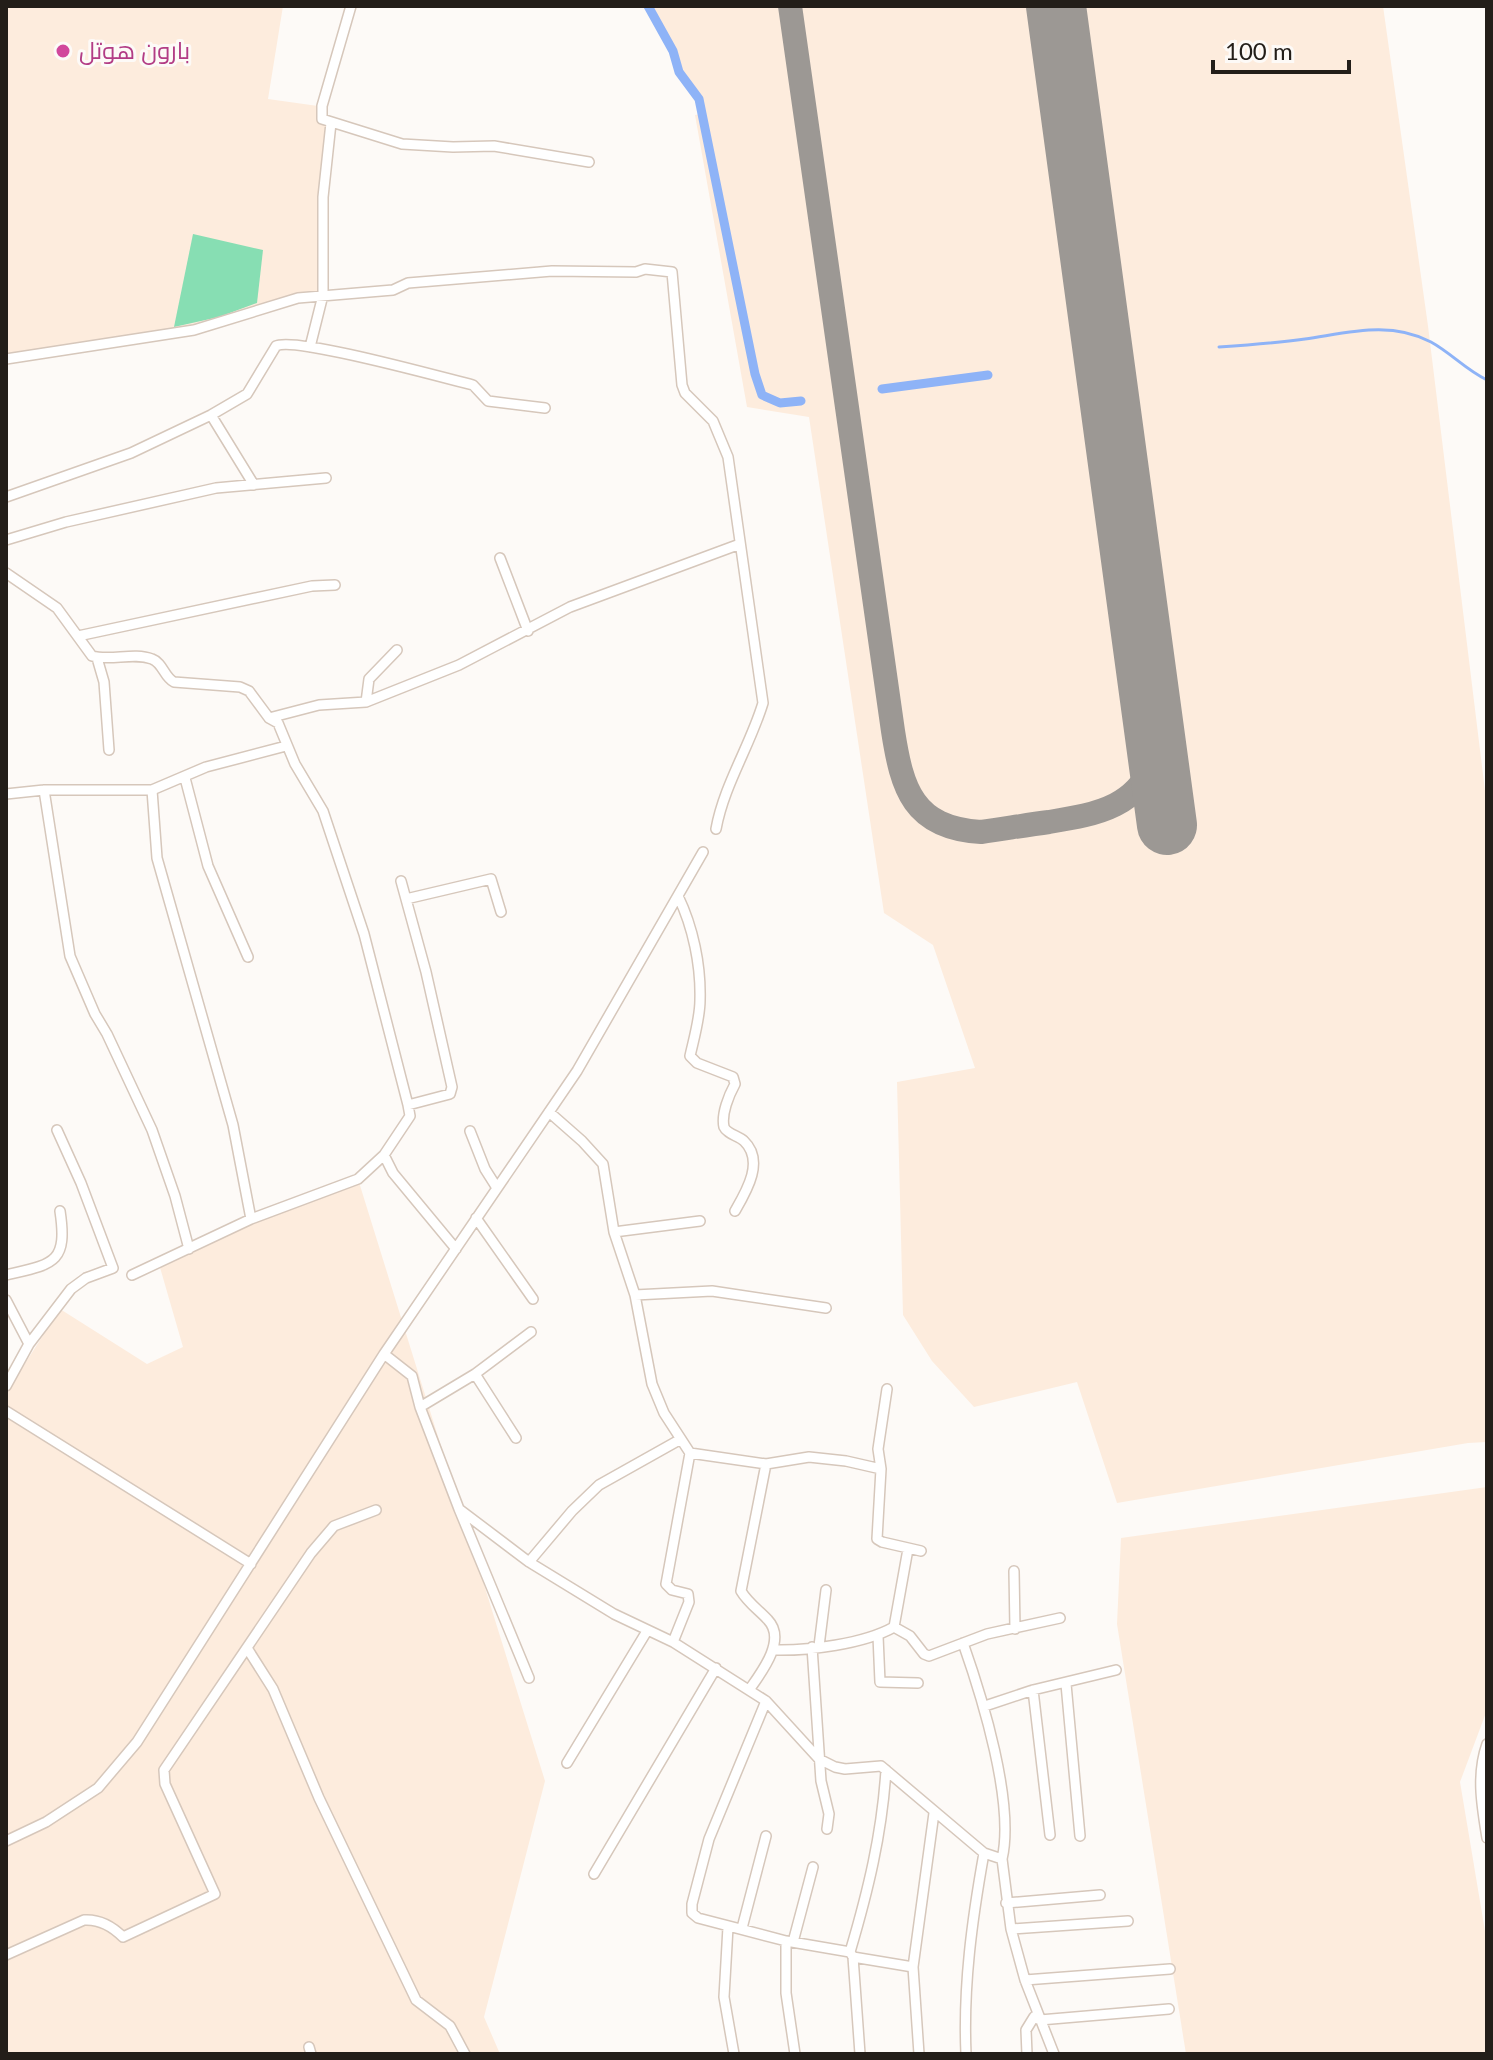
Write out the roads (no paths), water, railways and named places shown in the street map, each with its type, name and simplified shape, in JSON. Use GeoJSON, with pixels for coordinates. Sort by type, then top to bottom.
{"type":"FeatureCollection","features":[{"type":"Feature","properties":{"kind":"street"},"geometry":{"type":"LineString","coordinates":[[351,6],[322,106],[322,119],[402,144],[494,146],[589,162]]}},
{"type":"Feature","properties":{"kind":"street"},"geometry":{"type":"LineString","coordinates":[[310,347],[323,295],[323,197],[331,123]]}},
{"type":"Feature","properties":{"kind":"street"},"geometry":{"type":"LineString","coordinates":[[6,359],[194,330],[298,298],[393,290],[408,283],[437,279],[552,271],[636,272],[645,269],[672,272],[682,385],[685,393],[708,415],[720,432],[728,457],[763,703],[754,734],[720,806],[716,829]]}},
{"type":"Feature","properties":{"kind":"street"},"geometry":{"type":"LineString","coordinates":[[6,497],[131,453],[211,415],[247,394],[276,346],[291,343],[473,385],[488,401],[545,408]]}},
{"type":"Feature","properties":{"kind":"street"},"geometry":{"type":"LineString","coordinates":[[211,415],[254,485]]}},
{"type":"Feature","properties":{"kind":"street"},"geometry":{"type":"LineString","coordinates":[[6,540],[66,522],[216,488],[326,478]]}},
{"type":"Feature","properties":{"kind":"street"},"geometry":{"type":"LineString","coordinates":[[269,718],[319,705],[366,702],[459,665],[570,607],[740,544]]}},
{"type":"Feature","properties":{"kind":"street"},"geometry":{"type":"LineString","coordinates":[[500,558],[528,631]]}},
{"type":"Feature","properties":{"kind":"street"},"geometry":{"type":"LineString","coordinates":[[6,573],[57,608],[88,652],[97,658],[147,658],[158,663],[174,682],[240,687],[257,698],[269,718],[278,723],[286,746],[323,811],[364,934],[410,1116],[384,1155],[358,1179],[251,1219],[132,1275]]}},
{"type":"Feature","properties":{"kind":"street"},"geometry":{"type":"LineString","coordinates":[[78,636],[312,586],[335,585]]}},
{"type":"Feature","properties":{"kind":"street"},"geometry":{"type":"LineString","coordinates":[[366,702],[369,679],[397,650]]}},
{"type":"Feature","properties":{"kind":"street"},"geometry":{"type":"LineString","coordinates":[[97,658],[104,682],[109,750]]}},
{"type":"Feature","properties":{"kind":"street"},"geometry":{"type":"LineString","coordinates":[[6,794],[44,790],[152,790],[206,767],[286,746]]}},
{"type":"Feature","properties":{"kind":"street"},"geometry":{"type":"LineString","coordinates":[[185,778],[208,866],[248,957]]}},
{"type":"Feature","properties":{"kind":"street"},"geometry":{"type":"LineString","coordinates":[[44,790],[70,956],[152,1130],[189,1249]]}},
{"type":"Feature","properties":{"kind":"street"},"geometry":{"type":"LineString","coordinates":[[152,790],[157,858],[233,1125],[251,1219]]}},
{"type":"Feature","properties":{"kind":"street"},"geometry":{"type":"LineString","coordinates":[[6,1841],[46,1822],[98,1788],[137,1742],[384,1354],[577,1071],[703,852]]}},
{"type":"Feature","properties":{"kind":"street"},"geometry":{"type":"LineString","coordinates":[[406,899],[491,879],[501,912]]}},
{"type":"Feature","properties":{"kind":"street"},"geometry":{"type":"LineString","coordinates":[[401,881],[452,1087],[450,1094],[441,1098],[408,1105]]}},
{"type":"Feature","properties":{"kind":"street"},"geometry":{"type":"LineString","coordinates":[[678,896],[694,936],[701,1000],[690,1056],[697,1063],[733,1077],[735,1084],[729,1095],[724,1125],[727,1131],[747,1144],[751,1155],[753,1176],[735,1211]]}},
{"type":"Feature","properties":{"kind":"street"},"geometry":{"type":"LineString","coordinates":[[549,1112],[603,1164],[614,1232],[635,1295],[652,1384],[664,1413],[690,1453],[666,1584],[672,1590],[688,1594],[689,1602],[673,1642]]}},
{"type":"Feature","properties":{"kind":"street"},"geometry":{"type":"LineString","coordinates":[[6,1386],[29,1344],[71,1289],[86,1278],[113,1268],[57,1130]]}},
{"type":"Feature","properties":{"kind":"street"},"geometry":{"type":"LineString","coordinates":[[470,1131],[485,1169],[497,1188]]}},
{"type":"Feature","properties":{"kind":"street"},"geometry":{"type":"LineString","coordinates":[[384,1155],[393,1173],[456,1249]]}},
{"type":"Feature","properties":{"kind":"street"},"geometry":{"type":"LineString","coordinates":[[6,1275],[42,1267],[60,1254],[64,1238],[60,1211]]}},
{"type":"Feature","properties":{"kind":"street"},"geometry":{"type":"LineString","coordinates":[[476,1218],[533,1299]]}},
{"type":"Feature","properties":{"kind":"street"},"geometry":{"type":"LineString","coordinates":[[614,1232],[700,1221]]}},
{"type":"Feature","properties":{"kind":"street"},"geometry":{"type":"LineString","coordinates":[[635,1295],[712,1291],[826,1308]]}},
{"type":"Feature","properties":{"kind":"street"},"geometry":{"type":"LineString","coordinates":[[6,1300],[29,1344]]}},
{"type":"Feature","properties":{"kind":"street"},"geometry":{"type":"LineString","coordinates":[[420,1407],[475,1374],[531,1332]]}},
{"type":"Feature","properties":{"kind":"street"},"geometry":{"type":"LineString","coordinates":[[384,1354],[412,1376],[420,1407],[459,1509],[529,1678]]}},
{"type":"Feature","properties":{"kind":"street"},"geometry":{"type":"LineString","coordinates":[[475,1374],[516,1438]]}},
{"type":"Feature","properties":{"kind":"street"},"geometry":{"type":"LineString","coordinates":[[887,1389],[878,1449],[881,1469],[877,1539],[921,1551]]}},
{"type":"Feature","properties":{"kind":"street"},"geometry":{"type":"LineString","coordinates":[[6,1411],[251,1564]]}},
{"type":"Feature","properties":{"kind":"street"},"geometry":{"type":"LineString","coordinates":[[529,1562],[572,1511],[599,1485],[681,1439]]}},
{"type":"Feature","properties":{"kind":"street"},"geometry":{"type":"LineString","coordinates":[[690,1453],[766,1464],[809,1457],[881,1469]]}},
{"type":"Feature","properties":{"kind":"street"},"geometry":{"type":"LineString","coordinates":[[749,1690],[773,1650],[772,1623],[741,1591],[766,1464]]}},
{"type":"Feature","properties":{"kind":"street"},"geometry":{"type":"LineString","coordinates":[[459,1509],[529,1562],[614,1614],[673,1642],[766,1701],[819,1759],[835,1767],[881,1766],[984,1853],[1002,1859]]}},
{"type":"Feature","properties":{"kind":"street"},"geometry":{"type":"LineString","coordinates":[[6,1955],[84,1920],[94,1919],[116,1929],[123,1937],[215,1894],[165,1784],[164,1770],[287,1586],[334,1526],[376,1510]]}},
{"type":"Feature","properties":{"kind":"street"},"geometry":{"type":"LineString","coordinates":[[894,1627],[908,1549]]}},
{"type":"Feature","properties":{"kind":"street"},"geometry":{"type":"LineString","coordinates":[[1014,1571],[1015,1629]]}},
{"type":"Feature","properties":{"kind":"street"},"geometry":{"type":"LineString","coordinates":[[826,1590],[816,1647],[819,1759],[829,1814],[827,1829]]}},
{"type":"Feature","properties":{"kind":"street"},"geometry":{"type":"LineString","coordinates":[[894,1627],[910,1636],[929,1656],[963,1643],[1060,1618]]}},
{"type":"Feature","properties":{"kind":"street"},"geometry":{"type":"LineString","coordinates":[[773,1650],[795,1651],[878,1636],[894,1627]]}},
{"type":"Feature","properties":{"kind":"street"},"geometry":{"type":"LineString","coordinates":[[567,1763],[647,1631]]}},
{"type":"Feature","properties":{"kind":"street"},"geometry":{"type":"LineString","coordinates":[[878,1636],[880,1682],[918,1683]]}},
{"type":"Feature","properties":{"kind":"street"},"geometry":{"type":"LineString","coordinates":[[963,1643],[985,1706],[1003,1802],[1002,1859],[1011,1929],[1025,1980],[1054,2054]]}},
{"type":"Feature","properties":{"kind":"street"},"geometry":{"type":"LineString","coordinates":[[247,1648],[273,1689],[319,1798],[416,2000],[450,2026],[464,2054]]}},
{"type":"Feature","properties":{"kind":"street"},"geometry":{"type":"LineString","coordinates":[[594,1874],[716,1668]]}},
{"type":"Feature","properties":{"kind":"street"},"geometry":{"type":"LineString","coordinates":[[985,1706],[1033,1690],[1116,1670]]}},
{"type":"Feature","properties":{"kind":"street"},"geometry":{"type":"LineString","coordinates":[[1066,1684],[1080,1836]]}},
{"type":"Feature","properties":{"kind":"street"},"geometry":{"type":"LineString","coordinates":[[1033,1690],[1050,1835]]}},
{"type":"Feature","properties":{"kind":"street"},"geometry":{"type":"LineString","coordinates":[[766,1701],[709,1839],[692,1913],[698,1918],[728,1927],[913,1967]]}},
{"type":"Feature","properties":{"kind":"street"},"geometry":{"type":"LineString","coordinates":[[1487,1744],[1480,1792],[1487,1838]]}},
{"type":"Feature","properties":{"kind":"street"},"geometry":{"type":"LineString","coordinates":[[860,2054],[852,1954],[883,1822],[886,1770]]}},
{"type":"Feature","properties":{"kind":"street"},"geometry":{"type":"LineString","coordinates":[[919,2054],[913,1967],[934,1813]]}},
{"type":"Feature","properties":{"kind":"street"},"geometry":{"type":"LineString","coordinates":[[742,1928],[766,1836]]}},
{"type":"Feature","properties":{"kind":"street"},"geometry":{"type":"LineString","coordinates":[[966,2054],[964,2002],[973,1913],[984,1853]]}},
{"type":"Feature","properties":{"kind":"street"},"geometry":{"type":"LineString","coordinates":[[795,2054],[786,1993],[790,1942],[813,1867]]}},
{"type":"Feature","properties":{"kind":"street"},"geometry":{"type":"LineString","coordinates":[[1006,1903],[1100,1895]]}},
{"type":"Feature","properties":{"kind":"street"},"geometry":{"type":"LineString","coordinates":[[1011,1929],[1128,1921]]}},
{"type":"Feature","properties":{"kind":"street"},"geometry":{"type":"LineString","coordinates":[[728,1927],[724,1997],[734,2054]]}},
{"type":"Feature","properties":{"kind":"street"},"geometry":{"type":"LineString","coordinates":[[1025,1980],[1170,1969]]}},
{"type":"Feature","properties":{"kind":"street"},"geometry":{"type":"LineString","coordinates":[[1027,2054],[1026,2030],[1034,2017],[1040,2020],[1169,2009]]}},
{"type":"Feature","properties":{"kind":"waterway"},"geometry":{"type":"LineString","coordinates":[[648,6],[673,51],[679,72],[699,99],[755,374],[762,395],[780,403],[801,401]]}},
{"type":"Feature","properties":{"kind":"waterway"},"geometry":{"type":"LineString","coordinates":[[1219,347],[1368,330],[1400,331],[1431,342],[1487,380]]}},
{"type":"Feature","properties":{"kind":"waterway"},"geometry":{"type":"LineString","coordinates":[[882,389],[988,375]]}},
{"type":"Feature","properties":{"kind":"place","name":"بارون هوتل"},"geometry":{"type":"Point","coordinates":[63,51]}}]}
